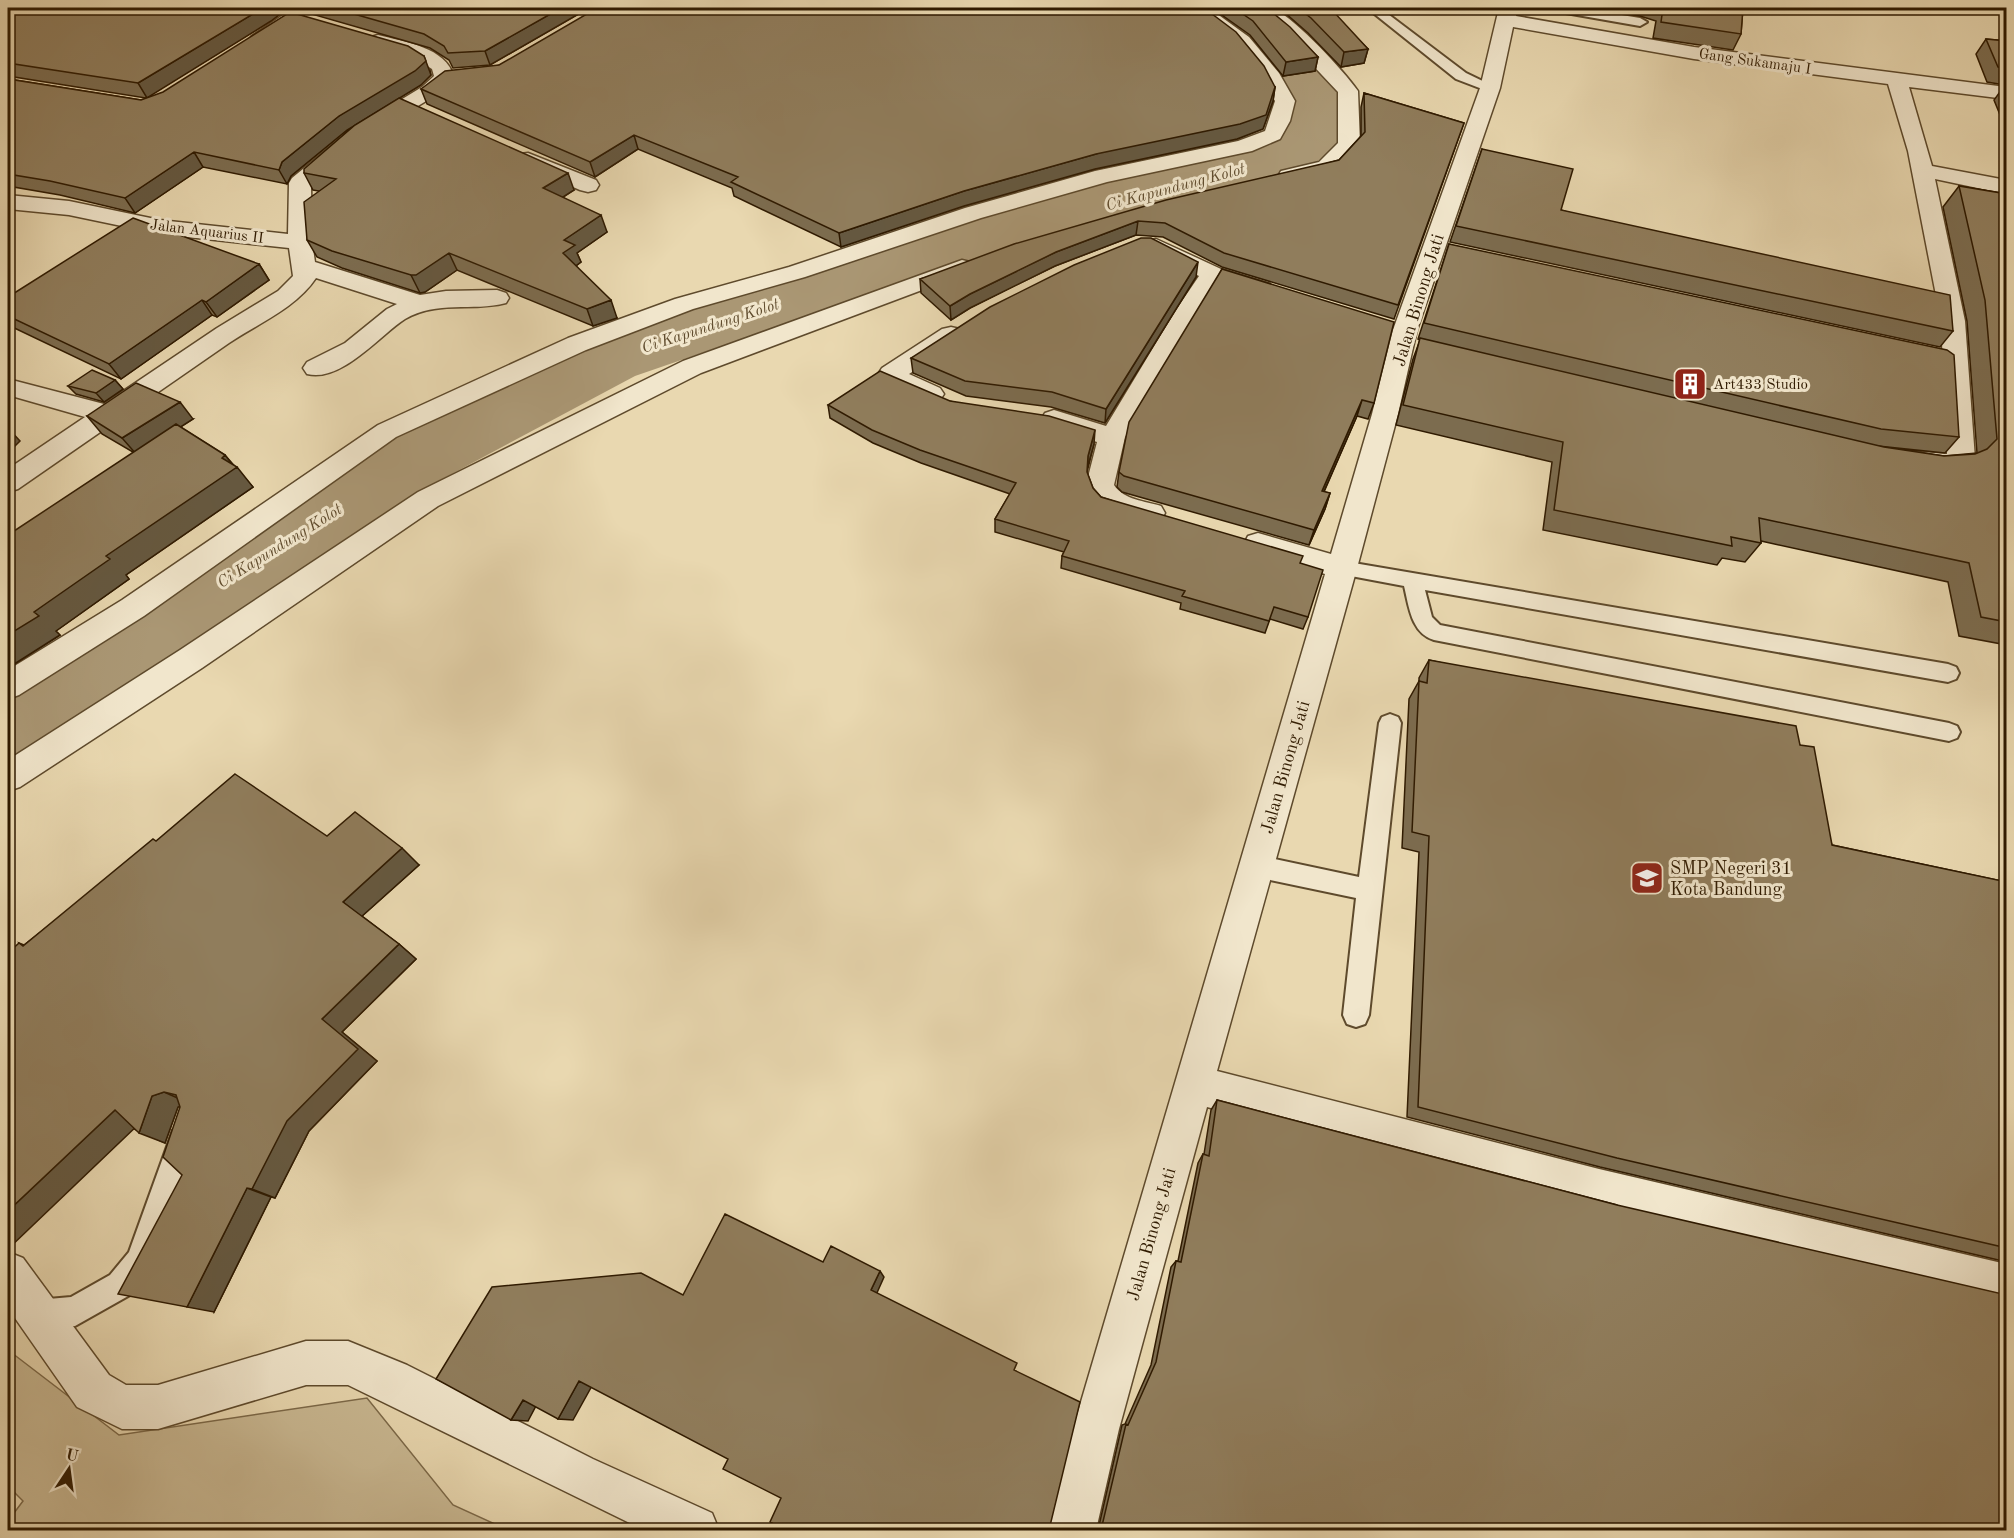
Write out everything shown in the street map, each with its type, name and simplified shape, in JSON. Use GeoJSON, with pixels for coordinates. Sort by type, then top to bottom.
{"type":"FeatureCollection","features":[{"type":"Feature","properties":{"kind":"street"},"geometry":{"type":"LineString","coordinates":[[8,686],[132,608],[387,431],[577,344],[684,303],[797,272],[973,213],[1103,176],[1244,146],[1273,135],[1280,121],[1285,101],[1272,77],[1242,41],[1198,8]]}},
{"type":"Feature","properties":{"kind":"street"},"geometry":{"type":"LineString","coordinates":[[1261,8],[1276,18],[1313,52],[1348,91],[1349,144],[1327,167],[1271,180]]}},
{"type":"Feature","properties":{"kind":"street","name":"Jalan Binong Jati"},"geometry":{"type":"LineString","coordinates":[[1072,1530],[1096,1429],[1342,568],[1382,425],[1403,339],[1445,251],[1490,88],[1507,14]]}},
{"type":"Feature","properties":{"kind":"street","name":"Gang Sukamaju I"},"geometry":{"type":"LineString","coordinates":[[1507,14],[1694,53],[2007,93]]}},
{"type":"Feature","properties":{"kind":"street"},"geometry":{"type":"LineString","coordinates":[[241,52],[303,16]]}},
{"type":"Feature","properties":{"kind":"street"},"geometry":{"type":"LineString","coordinates":[[8,482],[226,334],[287,296],[299,285],[305,276],[300,242],[300,183],[355,136],[453,77],[422,54],[358,36]]}},
{"type":"Feature","properties":{"kind":"street"},"geometry":{"type":"LineString","coordinates":[[1897,79],[1919,151],[1953,321],[1944,361],[1961,459],[1954,464],[1943,465],[1899,460]]}},
{"type":"Feature","properties":{"kind":"street"},"geometry":{"type":"LineString","coordinates":[[406,105],[427,114]]}},
{"type":"Feature","properties":{"kind":"street"},"geometry":{"type":"LineString","coordinates":[[513,152],[588,185]]}},
{"type":"Feature","properties":{"kind":"street"},"geometry":{"type":"LineString","coordinates":[[1922,170],[2007,187]]}},
{"type":"Feature","properties":{"kind":"street","name":"Jalan Aquarius II"},"geometry":{"type":"LineString","coordinates":[[8,202],[69,208],[160,227],[300,242]]}},
{"type":"Feature","properties":{"kind":"street"},"geometry":{"type":"LineString","coordinates":[[1140,243],[1154,244],[1213,274],[1281,295]]}},
{"type":"Feature","properties":{"kind":"street"},"geometry":{"type":"LineString","coordinates":[[8,777],[191,659],[428,500],[692,367],[982,259]]}},
{"type":"Feature","properties":{"kind":"street"},"geometry":{"type":"LineString","coordinates":[[304,266],[419,303]]}},
{"type":"Feature","properties":{"kind":"street"},"geometry":{"type":"LineString","coordinates":[[1176,520],[1111,501],[1102,492],[1100,485],[1112,437],[1188,310],[1213,274]]}},
{"type":"Feature","properties":{"kind":"street"},"geometry":{"type":"LineString","coordinates":[[316,368],[354,349],[396,314],[419,303],[446,298],[497,298]]}},
{"type":"Feature","properties":{"kind":"street"},"geometry":{"type":"LineString","coordinates":[[950,402],[891,376],[891,374],[972,322]]}},
{"type":"Feature","properties":{"kind":"street"},"geometry":{"type":"LineString","coordinates":[[8,387],[107,414]]}},
{"type":"Feature","properties":{"kind":"street"},"geometry":{"type":"LineString","coordinates":[[1029,415],[1052,418],[1112,437]]}},
{"type":"Feature","properties":{"kind":"street"},"geometry":{"type":"LineString","coordinates":[[1232,536],[1342,568]]}},
{"type":"Feature","properties":{"kind":"street"},"geometry":{"type":"LineString","coordinates":[[1194,1084],[1372,1134],[1669,1207],[2007,1285]]}},
{"type":"Feature","properties":{"kind":"street"},"geometry":{"type":"LineString","coordinates":[[8,1273],[93,1391],[122,1407],[158,1407],[306,1362],[348,1363],[391,1381],[577,1475],[695,1530]]}},
{"type":"Feature","properties":{"kind":"lane"},"geometry":{"type":"LineString","coordinates":[[1373,8],[1461,76],[1490,88]]}},
{"type":"Feature","properties":{"kind":"lane"},"geometry":{"type":"LineString","coordinates":[[1560,8],[1640,22]]}},
{"type":"Feature","properties":{"kind":"lane"},"geometry":{"type":"LineString","coordinates":[[1342,568],[1948,673]]}},
{"type":"Feature","properties":{"kind":"lane"},"geometry":{"type":"LineString","coordinates":[[1413,580],[1424,620],[1434,632],[1950,732]]}},
{"type":"Feature","properties":{"kind":"lane"},"geometry":{"type":"LineString","coordinates":[[1356,1015],[1390,723]]}},
{"type":"Feature","properties":{"kind":"lane"},"geometry":{"type":"LineString","coordinates":[[1257,866],[1369,890]]}},
{"type":"Feature","properties":{"kind":"lane"},"geometry":{"type":"LineString","coordinates":[[37,1315],[75,1311],[120,1285],[140,1261],[190,1118]]}},
{"type":"Feature","properties":{"kind":"shaded area"},"geometry":{"type":"Polygon","coordinates":[[[8,1350],[119,1435],[367,1398],[453,1505],[508,1530],[9,1530],[8,1521],[23,1501],[8,1486],[8,1350]]]}},
{"type":"Feature","properties":{"kind":"building"},"geometry":{"type":"Polygon","coordinates":[[[8,8],[263,8],[138,83],[8,63],[8,8]]]}},
{"type":"Feature","properties":{"kind":"building"},"geometry":{"type":"Polygon","coordinates":[[[333,8],[561,8],[485,51],[448,53],[444,46],[424,34],[333,8]]]}},
{"type":"Feature","properties":{"kind":"building"},"geometry":{"type":"Polygon","coordinates":[[[597,8],[1204,8],[1236,32],[1264,66],[1275,87],[1266,115],[1240,124],[1096,154],[964,191],[839,233],[731,182],[738,177],[634,135],[590,162],[421,89],[445,71],[499,65],[597,8]]]}},
{"type":"Feature","properties":{"kind":"building"},"geometry":{"type":"Polygon","coordinates":[[[1234,8],[1267,8],[1290,27],[1318,57],[1286,62],[1253,21],[1234,8]]]}},
{"type":"Feature","properties":{"kind":"building"},"geometry":{"type":"Polygon","coordinates":[[[1298,8],[1327,8],[1333,11],[1368,49],[1344,52],[1298,8]]]}},
{"type":"Feature","properties":{"kind":"building"},"geometry":{"type":"Polygon","coordinates":[[[1663,8],[1743,8],[1741,34],[1661,22],[1663,8]]]}},
{"type":"Feature","properties":{"kind":"building"},"geometry":{"type":"Polygon","coordinates":[[[290,12],[408,46],[424,56],[426,61],[415,71],[339,116],[282,162],[279,170],[194,152],[125,198],[8,174],[8,79],[141,100],[163,92],[290,12]]]}},
{"type":"Feature","properties":{"kind":"building"},"geometry":{"type":"Polygon","coordinates":[[[1986,39],[2007,41],[2007,68],[1998,67],[1986,39]]]}},
{"type":"Feature","properties":{"kind":"building"},"geometry":{"type":"Polygon","coordinates":[[[1364,93],[1464,123],[1398,305],[1224,253],[1165,223],[1138,221],[1056,252],[950,306],[920,279],[1014,244],[1166,200],[1339,160],[1365,132],[1364,93]]]}},
{"type":"Feature","properties":{"kind":"building"},"geometry":{"type":"Polygon","coordinates":[[[399,98],[568,173],[543,188],[601,215],[564,240],[575,245],[563,253],[611,300],[587,309],[449,253],[416,275],[411,275],[332,251],[307,240],[304,202],[336,179],[304,173],[304,169],[355,125],[399,98]]]}},
{"type":"Feature","properties":{"kind":"building"},"geometry":{"type":"Polygon","coordinates":[[[1482,149],[1573,169],[1561,210],[1950,295],[1953,331],[1456,226],[1482,149]]]}},
{"type":"Feature","properties":{"kind":"building"},"geometry":{"type":"Polygon","coordinates":[[[1959,186],[2007,194],[2007,622],[1981,617],[1969,563],[1759,518],[1761,543],[1731,537],[1732,546],[1554,510],[1563,442],[1403,405],[1420,338],[1884,447],[1944,456],[1975,454],[1987,449],[1997,439],[1985,300],[1959,186]]]}},
{"type":"Feature","properties":{"kind":"building"},"geometry":{"type":"Polygon","coordinates":[[[133,218],[259,264],[206,302],[202,300],[109,364],[8,316],[8,297],[133,218]]]}},
{"type":"Feature","properties":{"kind":"building"},"geometry":{"type":"Polygon","coordinates":[[[1141,238],[1151,238],[1198,262],[1106,409],[1052,392],[965,381],[911,358],[990,307],[1074,265],[1141,238]]]}},
{"type":"Feature","properties":{"kind":"building"},"geometry":{"type":"Polygon","coordinates":[[[1449,244],[1947,350],[1954,355],[1959,437],[1881,429],[1424,323],[1449,244]]]}},
{"type":"Feature","properties":{"kind":"building"},"geometry":{"type":"Polygon","coordinates":[[[1222,269],[1394,322],[1374,403],[1362,400],[1322,491],[1330,493],[1314,530],[1124,476],[1119,472],[1129,422],[1222,269]]]}},
{"type":"Feature","properties":{"kind":"building"},"geometry":{"type":"Polygon","coordinates":[[[92,370],[115,380],[96,393],[68,386],[92,370]]]}},
{"type":"Feature","properties":{"kind":"building"},"geometry":{"type":"Polygon","coordinates":[[[880,371],[950,401],[1049,416],[1095,430],[1088,456],[1087,472],[1093,488],[1101,497],[1303,556],[1300,563],[1323,570],[1308,617],[1274,607],[1269,621],[1182,596],[1185,591],[1062,556],[1069,541],[995,519],[1016,483],[920,450],[872,430],[828,405],[880,371]]]}},
{"type":"Feature","properties":{"kind":"building"},"geometry":{"type":"Polygon","coordinates":[[[136,383],[180,402],[122,438],[87,416],[136,383]]]}},
{"type":"Feature","properties":{"kind":"building"},"geometry":{"type":"Polygon","coordinates":[[[176,424],[225,455],[222,458],[237,467],[106,556],[110,559],[34,612],[39,616],[8,635],[8,535],[176,424]]]}},
{"type":"Feature","properties":{"kind":"building","name":"SMP Negeri 31 Kota Bandung"},"geometry":{"type":"Polygon","coordinates":[[[1429,660],[1796,726],[1800,745],[1814,747],[1832,845],[2007,882],[2007,1248],[1617,1158],[1418,1107],[1429,836],[1412,832],[1419,681],[1427,683],[1429,660]]]}},
{"type":"Feature","properties":{"kind":"building"},"geometry":{"type":"Polygon","coordinates":[[[235,774],[327,836],[355,812],[402,848],[343,902],[399,944],[322,1019],[358,1049],[287,1121],[252,1189],[247,1188],[187,1307],[118,1294],[182,1175],[163,1157],[180,1107],[176,1095],[164,1092],[152,1096],[139,1133],[115,1110],[8,1211],[8,953],[19,943],[23,946],[153,839],[156,841],[235,774]]]}},
{"type":"Feature","properties":{"kind":"building"},"geometry":{"type":"Polygon","coordinates":[[[1217,1100],[1617,1205],[2007,1295],[2007,1530],[1101,1530],[1126,1424],[1128,1425],[1156,1362],[1176,1261],[1181,1262],[1203,1154],[1209,1156],[1217,1100]]]}},
{"type":"Feature","properties":{"kind":"building"},"geometry":{"type":"Polygon","coordinates":[[[725,1214],[823,1262],[831,1246],[880,1271],[871,1290],[1017,1363],[1014,1370],[1080,1402],[1049,1530],[785,1530],[770,1522],[781,1498],[723,1469],[728,1459],[579,1381],[558,1419],[523,1400],[511,1420],[436,1379],[492,1287],[641,1273],[683,1295],[725,1214]]]}},
{"type":"Feature","properties":{"kind":"waterway","name":"Ci Kapundung Kolot"},"geometry":{"type":"LineString","coordinates":[[8,718],[403,466],[609,359],[938,249],[1185,181],[1285,157],[1322,127],[1309,92],[1284,57],[1222,8]]}},
{"type":"Feature","properties":{"kind":"place","name":"Art433 Studio"},"geometry":{"type":"Point","coordinates":[1690,384]}},
{"type":"Feature","properties":{"kind":"place","name":"SMP Negeri 31 Kota Bandung"},"geometry":{"type":"Point","coordinates":[1647,878]}}]}
